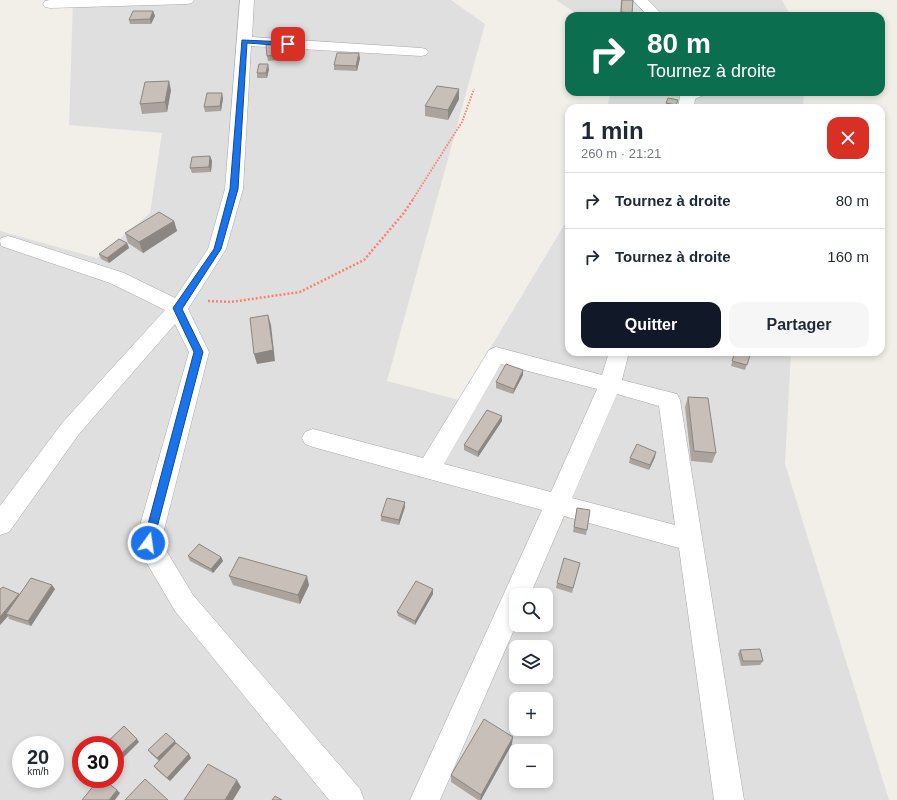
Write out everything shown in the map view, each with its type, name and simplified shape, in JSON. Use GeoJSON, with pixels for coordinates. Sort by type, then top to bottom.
{"type":"FeatureCollection","features":[{"type":"Feature","properties":{"kind":"street"},"geometry":{"type":"LineString","coordinates":[[50,4],[187,0]]}},
{"type":"Feature","properties":{"kind":"street"},"geometry":{"type":"LineString","coordinates":[[0,525],[71,428],[181,305],[218,249],[234,189],[247,0]]}},
{"type":"Feature","properties":{"kind":"street"},"geometry":{"type":"LineString","coordinates":[[640,0],[652,12]]}},
{"type":"Feature","properties":{"kind":"street"},"geometry":{"type":"LineString","coordinates":[[244,42],[421,52]]}},
{"type":"Feature","properties":{"kind":"street"},"geometry":{"type":"LineString","coordinates":[[8,242],[117,278],[181,305],[198,352],[148,543],[184,603],[349,800]]}},
{"type":"Feature","properties":{"kind":"street"},"geometry":{"type":"LineString","coordinates":[[429,469],[496,355],[669,400],[729,800]]}},
{"type":"Feature","properties":{"kind":"street"},"geometry":{"type":"LineString","coordinates":[[520,588],[610,385],[618,356]]}},
{"type":"Feature","properties":{"kind":"street"},"geometry":{"type":"LineString","coordinates":[[313,438],[690,540]]}},
{"type":"Feature","properties":{"kind":"street"},"geometry":{"type":"LineString","coordinates":[[425,800],[509,612]]}},
{"type":"Feature","properties":{"kind":"path"},"geometry":{"type":"LineString","coordinates":[[181,305],[231,302],[300,292],[364,260],[403,214],[427,178],[462,122],[474,88]]}},
{"type":"Feature","properties":{"kind":"shaded area"},"geometry":{"type":"Polygon","coordinates":[[[73,0],[451,0],[485,24],[387,381],[459,400],[565,224],[565,356],[791,356],[785,464],[889,800],[0,800],[0,231],[97,258],[150,213],[162,133],[69,125],[73,0]]]}},
{"type":"Feature","properties":{"kind":"shaded area"},"geometry":{"type":"Polygon","coordinates":[[[556,0],[782,0],[789,12],[574,12],[556,0]]]}},
{"type":"Feature","properties":{"kind":"shaded area"},"geometry":{"type":"Polygon","coordinates":[[[610,96],[804,96],[803,104],[608,104],[610,96]]]}},
{"type":"Feature","properties":{"kind":"building"},"geometry":{"type":"Polygon","coordinates":[[[622,0],[633,0],[632,12],[621,12],[622,0]]]}},
{"type":"Feature","properties":{"kind":"building"},"geometry":{"type":"Polygon","coordinates":[[[133,11],[153,11],[150,19],[129,20],[133,11]]]}},
{"type":"Feature","properties":{"kind":"building"},"geometry":{"type":"Polygon","coordinates":[[[289,43],[290,54],[267,56],[266,45],[289,43]]]}},
{"type":"Feature","properties":{"kind":"building"},"geometry":{"type":"Polygon","coordinates":[[[337,53],[359,53],[356,66],[334,65],[337,53]]]}},
{"type":"Feature","properties":{"kind":"building"},"geometry":{"type":"Polygon","coordinates":[[[259,64],[268,64],[266,73],[257,73],[259,64]]]}},
{"type":"Feature","properties":{"kind":"building"},"geometry":{"type":"Polygon","coordinates":[[[169,81],[165,102],[140,104],[145,82],[169,81]]]}},
{"type":"Feature","properties":{"kind":"building"},"geometry":{"type":"Polygon","coordinates":[[[437,86],[459,89],[448,110],[425,106],[437,86]]]}},
{"type":"Feature","properties":{"kind":"building"},"geometry":{"type":"Polygon","coordinates":[[[207,93],[222,93],[220,106],[204,107],[207,93]]]}},
{"type":"Feature","properties":{"kind":"building"},"geometry":{"type":"Polygon","coordinates":[[[668,98],[678,100],[676,104],[666,103],[668,98]]]}},
{"type":"Feature","properties":{"kind":"building"},"geometry":{"type":"Polygon","coordinates":[[[210,156],[209,167],[190,168],[192,157],[210,156]]]}},
{"type":"Feature","properties":{"kind":"building"},"geometry":{"type":"Polygon","coordinates":[[[159,212],[174,221],[139,242],[125,233],[159,212]]]}},
{"type":"Feature","properties":{"kind":"building"},"geometry":{"type":"Polygon","coordinates":[[[119,239],[127,243],[107,258],[99,254],[119,239]]]}},
{"type":"Feature","properties":{"kind":"building"},"geometry":{"type":"Polygon","coordinates":[[[268,315],[273,350],[254,354],[250,318],[268,315]]]}},
{"type":"Feature","properties":{"kind":"building"},"geometry":{"type":"Polygon","coordinates":[[[734,356],[750,356],[747,365],[732,361],[734,356]]]}},
{"type":"Feature","properties":{"kind":"building"},"geometry":{"type":"Polygon","coordinates":[[[506,364],[523,370],[514,389],[496,382],[506,364]]]}},
{"type":"Feature","properties":{"kind":"building"},"geometry":{"type":"Polygon","coordinates":[[[688,397],[708,398],[716,453],[694,451],[688,397]]]}},
{"type":"Feature","properties":{"kind":"building"},"geometry":{"type":"Polygon","coordinates":[[[487,410],[502,416],[478,452],[464,445],[487,410]]]}},
{"type":"Feature","properties":{"kind":"building"},"geometry":{"type":"Polygon","coordinates":[[[637,444],[656,452],[650,465],[630,458],[637,444]]]}},
{"type":"Feature","properties":{"kind":"building"},"geometry":{"type":"Polygon","coordinates":[[[387,498],[405,502],[399,520],[381,516],[387,498]]]}},
{"type":"Feature","properties":{"kind":"building"},"geometry":{"type":"Polygon","coordinates":[[[577,508],[590,510],[587,530],[574,527],[577,508]]]}},
{"type":"Feature","properties":{"kind":"building"},"geometry":{"type":"Polygon","coordinates":[[[199,544],[221,557],[211,569],[188,556],[199,544]]]}},
{"type":"Feature","properties":{"kind":"building"},"geometry":{"type":"Polygon","coordinates":[[[239,557],[307,576],[298,595],[229,576],[239,557]]]}},
{"type":"Feature","properties":{"kind":"building"},"geometry":{"type":"Polygon","coordinates":[[[564,558],[580,563],[573,588],[557,583],[564,558]]]}},
{"type":"Feature","properties":{"kind":"building"},"geometry":{"type":"Polygon","coordinates":[[[31,578],[52,585],[28,621],[6,614],[31,578]]]}},
{"type":"Feature","properties":{"kind":"building"},"geometry":{"type":"Polygon","coordinates":[[[416,581],[433,589],[415,621],[397,612],[416,581]]]}},
{"type":"Feature","properties":{"kind":"building"},"geometry":{"type":"Polygon","coordinates":[[[3,587],[19,594],[0,617],[0,589],[3,587]]]}},
{"type":"Feature","properties":{"kind":"building"},"geometry":{"type":"Polygon","coordinates":[[[760,649],[763,661],[743,661],[740,650],[760,649]]]}},
{"type":"Feature","properties":{"kind":"building"},"geometry":{"type":"Polygon","coordinates":[[[484,719],[509,735],[509,736],[513,737],[481,795],[451,775],[484,719]]]}},
{"type":"Feature","properties":{"kind":"building"},"geometry":{"type":"Polygon","coordinates":[[[124,726],[137,739],[124,751],[124,736],[113,736],[124,726]]]}},
{"type":"Feature","properties":{"kind":"building"},"geometry":{"type":"Polygon","coordinates":[[[166,733],[175,741],[157,758],[148,750],[166,733]]]}},
{"type":"Feature","properties":{"kind":"building"},"geometry":{"type":"Polygon","coordinates":[[[176,743],[189,754],[167,778],[154,766],[176,743]]]}},
{"type":"Feature","properties":{"kind":"building"},"geometry":{"type":"Polygon","coordinates":[[[208,764],[237,780],[225,800],[184,800],[208,764]]]}},
{"type":"Feature","properties":{"kind":"building"},"geometry":{"type":"Polygon","coordinates":[[[145,779],[168,800],[125,800],[145,779]]]}},
{"type":"Feature","properties":{"kind":"building"},"geometry":{"type":"Polygon","coordinates":[[[92,788],[114,788],[117,790],[109,800],[82,800],[92,788]]]}},
{"type":"Feature","properties":{"kind":"building"},"geometry":{"type":"Polygon","coordinates":[[[275,796],[282,800],[272,800],[275,796]]]}},
{"type":"Feature","properties":{"kind":"route"},"geometry":{"type":"LineString","coordinates":[[148,543],[198,352],[178,308],[218,249],[234,189],[244,42],[288,44]]}}]}
